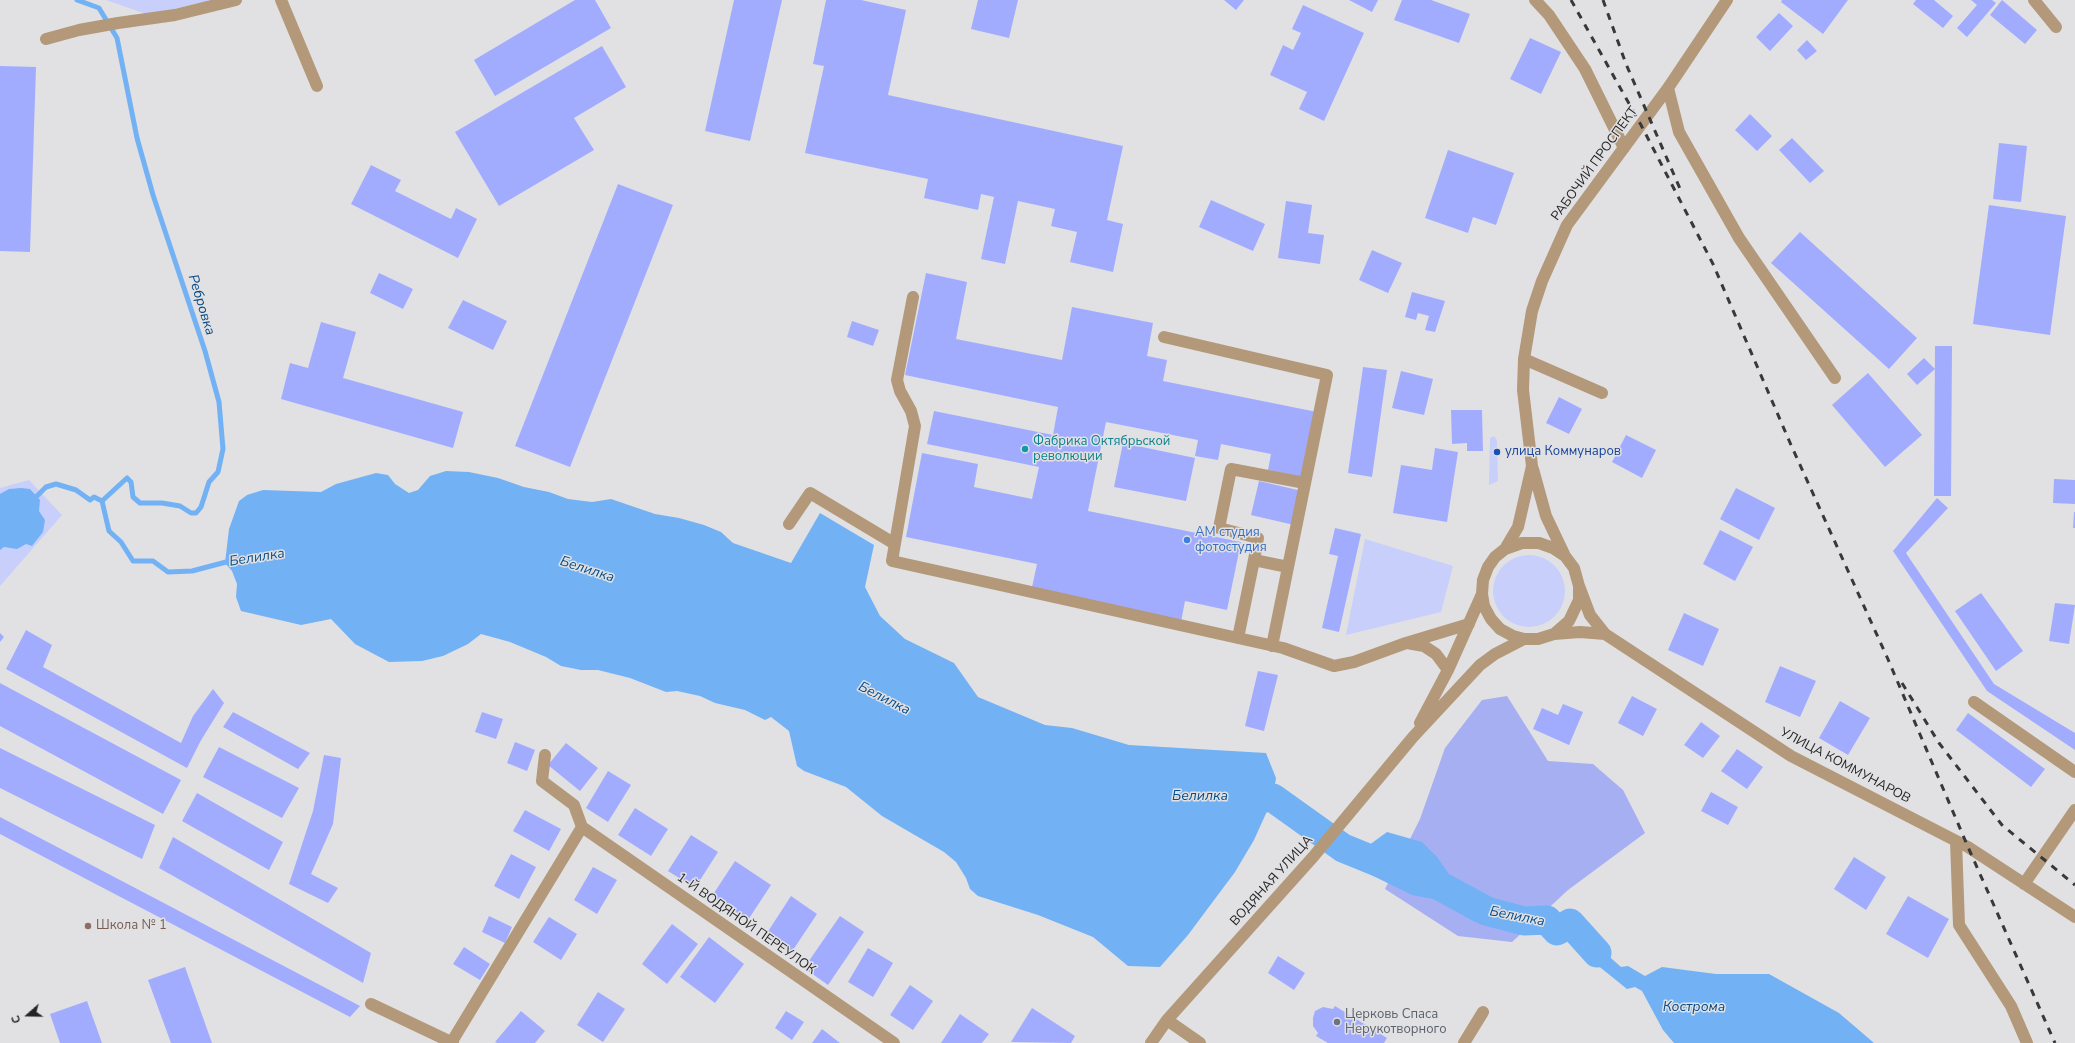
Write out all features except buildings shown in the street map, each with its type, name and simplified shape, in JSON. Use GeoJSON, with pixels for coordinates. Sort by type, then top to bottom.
{"type":"FeatureCollection","features":[{"type":"Feature","properties":{"kind":"street"},"geometry":{"type":"LineString","coordinates":[[46,39],[118,22],[175,15],[236,0]]}},
{"type":"Feature","properties":{"kind":"street"},"geometry":{"type":"LineString","coordinates":[[282,0],[317,86]]}},
{"type":"Feature","properties":{"kind":"street"},"geometry":{"type":"LineString","coordinates":[[1535,0],[1549,15],[1585,69],[1624,148]]}},
{"type":"Feature","properties":{"kind":"street","name":"РАБОЧИЙ ПРОСПЕКТ"},"geometry":{"type":"LineString","coordinates":[[1505,549],[1518,527],[1532,466],[1523,390],[1524,359],[1532,310],[1542,281],[1567,224],[1668,88],[1728,0]]}},
{"type":"Feature","properties":{"kind":"street"},"geometry":{"type":"LineString","coordinates":[[2034,0],[2056,26]]}},
{"type":"Feature","properties":{"kind":"street"},"geometry":{"type":"LineString","coordinates":[[1668,88],[1679,132],[1739,238],[1835,378]]}},
{"type":"Feature","properties":{"kind":"street"},"geometry":{"type":"LineString","coordinates":[[913,296],[897,380],[911,411],[915,426],[892,561],[1272,646],[1334,666],[1354,662],[1406,643],[1469,624]]}},
{"type":"Feature","properties":{"kind":"street"},"geometry":{"type":"LineString","coordinates":[[1164,337],[1327,375],[1272,646]]}},
{"type":"Feature","properties":{"kind":"street"},"geometry":{"type":"LineString","coordinates":[[1524,359],[1602,393]]}},
{"type":"Feature","properties":{"kind":"street"},"geometry":{"type":"LineString","coordinates":[[1532,466],[1546,516],[1565,556],[1574,568],[1590,615],[1605,634]]}},
{"type":"Feature","properties":{"kind":"street"},"geometry":{"type":"LineString","coordinates":[[1238,638],[1258,538],[1219,528],[1231,469],[1305,483]]}},
{"type":"Feature","properties":{"kind":"street"},"geometry":{"type":"LineString","coordinates":[[789,524],[810,493],[895,544]]}},
{"type":"Feature","properties":{"kind":"street"},"geometry":{"type":"LineString","coordinates":[[1565,556],[1553,548],[1539,543],[1522,543],[1505,549],[1495,557],[1488,567],[1483,580],[1482,594],[1484,606],[1491,619],[1500,629],[1513,636],[1524,639],[1538,639],[1554,634],[1580,632],[1605,634]]}},
{"type":"Feature","properties":{"kind":"street"},"geometry":{"type":"LineString","coordinates":[[1254,560],[1288,566]]}},
{"type":"Feature","properties":{"kind":"street"},"geometry":{"type":"LineString","coordinates":[[1554,634],[1569,621],[1576,609],[1579,600],[1579,586]]}},
{"type":"Feature","properties":{"kind":"street"},"geometry":{"type":"LineString","coordinates":[[1413,737],[1448,670],[1482,594]]}},
{"type":"Feature","properties":{"kind":"street","name":"УЛИЦА КОММУНАРОВ"},"geometry":{"type":"LineString","coordinates":[[1605,634],[1790,756],[1956,841],[2075,917]]}},
{"type":"Feature","properties":{"kind":"street"},"geometry":{"type":"LineString","coordinates":[[1413,737],[1480,665],[1495,654],[1524,639]]}},
{"type":"Feature","properties":{"kind":"street"},"geometry":{"type":"LineString","coordinates":[[1406,643],[1424,646],[1436,654],[1448,670]]}},
{"type":"Feature","properties":{"kind":"street"},"geometry":{"type":"LineString","coordinates":[[1974,702],[2075,772]]}},
{"type":"Feature","properties":{"kind":"street","name":"ВОДЯНАЯ УЛИЦА"},"geometry":{"type":"LineString","coordinates":[[1151,1043],[1167,1020],[1313,857],[1363,799],[1413,737]]}},
{"type":"Feature","properties":{"kind":"street"},"geometry":{"type":"LineString","coordinates":[[371,1004],[451,1043],[582,827],[574,804],[542,781],[545,755]]}},
{"type":"Feature","properties":{"kind":"street"},"geometry":{"type":"LineString","coordinates":[[2024,884],[2075,810]]}},
{"type":"Feature","properties":{"kind":"street","name":"1-Й ВОДЯНОЙ ПЕРЕУЛОК"},"geometry":{"type":"LineString","coordinates":[[582,827],[894,1043]]}},
{"type":"Feature","properties":{"kind":"street"},"geometry":{"type":"LineString","coordinates":[[1956,841],[1959,925],[2011,1006],[2027,1043]]}},
{"type":"Feature","properties":{"kind":"street"},"geometry":{"type":"LineString","coordinates":[[1464,1043],[1483,1012]]}},
{"type":"Feature","properties":{"kind":"street"},"geometry":{"type":"LineString","coordinates":[[1167,1020],[1200,1043]]}},
{"type":"Feature","properties":{"kind":"shaded area"},"geometry":{"type":"Polygon","coordinates":[[[106,0],[214,0],[149,15],[106,0]]]}},
{"type":"Feature","properties":{"kind":"shaded area"},"geometry":{"type":"Polygon","coordinates":[[[1494,436],[1497,440],[1498,481],[1489,485],[1490,438],[1494,436]]]}},
{"type":"Feature","properties":{"kind":"shaded area"},"geometry":{"type":"Polygon","coordinates":[[[29,480],[62,515],[0,586],[0,488],[29,480]]]}},
{"type":"Feature","properties":{"kind":"shaded area"},"geometry":{"type":"Polygon","coordinates":[[[1365,539],[1453,566],[1441,612],[1346,635],[1365,539]]]}},
{"type":"Feature","properties":{"kind":"shaded area"},"geometry":{"type":"Polygon","coordinates":[[[1529,555],[1549,561],[1559,571],[1565,591],[1559,611],[1549,621],[1529,627],[1509,621],[1499,611],[1493,591],[1499,571],[1509,561],[1529,555]]]}},
{"type":"Feature","properties":{"kind":"shaded area"},"geometry":{"type":"Polygon","coordinates":[[[1507,696],[1548,761],[1593,764],[1623,790],[1645,833],[1568,890],[1512,942],[1458,936],[1385,889],[1420,819],[1445,748],[1482,700],[1507,696]]]}},
{"type":"Feature","properties":{"kind":"water"},"geometry":{"type":"Polygon","coordinates":[[[446,471],[469,472],[498,478],[524,487],[549,492],[568,499],[592,502],[611,499],[655,514],[679,518],[704,525],[721,532],[733,543],[791,563],[820,513],[874,545],[865,587],[880,616],[905,639],[954,663],[978,697],[1045,725],[1072,728],[1129,745],[1266,753],[1276,778],[1273,798],[1254,840],[1235,872],[1188,935],[1160,967],[1128,966],[1093,937],[1038,915],[978,896],[970,889],[966,878],[956,862],[944,852],[882,816],[846,787],[804,771],[797,766],[789,731],[771,717],[765,720],[745,710],[715,703],[700,696],[677,691],[666,692],[630,678],[598,670],[581,670],[561,666],[546,657],[510,642],[481,634],[468,644],[443,656],[422,661],[389,662],[355,644],[331,619],[301,625],[241,611],[236,597],[237,584],[232,571],[225,563],[229,529],[239,501],[247,495],[263,490],[321,492],[336,484],[376,473],[388,475],[395,484],[409,493],[418,490],[430,476],[446,471]]]}},
{"type":"Feature","properties":{"kind":"water"},"geometry":{"type":"Polygon","coordinates":[[[9,489],[30,489],[40,500],[39,511],[45,520],[43,532],[32,546],[26,544],[17,549],[4,547],[0,550],[0,494],[9,489]]]}},
{"type":"Feature","properties":{"kind":"water"},"geometry":{"type":"Polygon","coordinates":[[[1387,832],[1422,842],[1437,857],[1449,874],[1499,901],[1524,921],[1490,923],[1475,922],[1433,899],[1412,895],[1359,869],[1341,853],[1343,848],[1365,848],[1387,832]]]}},
{"type":"Feature","properties":{"kind":"water","name":"Кострома"},"geometry":{"type":"Polygon","coordinates":[[[1570,923],[1583,925],[1603,951],[1621,967],[1628,966],[1645,976],[1662,967],[1716,974],[1769,974],[1839,1013],[1874,1043],[1674,1043],[1663,1030],[1642,991],[1635,987],[1627,989],[1596,964],[1584,950],[1570,923]]]}},
{"type":"Feature","properties":{"kind":"waterway","name":"Ребровка"},"geometry":{"type":"LineString","coordinates":[[77,0],[99,8],[117,38],[137,138],[153,195],[205,351],[219,402],[223,449],[218,472],[209,482],[201,507],[196,513],[191,513],[180,506],[162,503],[140,503],[133,497],[131,482],[127,478],[102,501]]}},
{"type":"Feature","properties":{"kind":"waterway","name":"Белилка"},"geometry":{"type":"LineString","coordinates":[[32,501],[46,487],[56,484],[76,490],[90,500],[94,497],[102,501],[109,531],[121,542],[133,561],[153,561],[168,572],[192,571],[230,561]]}},
{"type":"Feature","properties":{"kind":"waterway","name":"Белилка"},"geometry":{"type":"LineString","coordinates":[[1232,797],[1273,798],[1343,848],[1380,863]]}},
{"type":"Feature","properties":{"kind":"waterway","name":"Белилка"},"geometry":{"type":"LineString","coordinates":[[1486,911],[1524,921],[1547,920],[1557,931],[1570,923],[1597,953]]}},
{"type":"Feature","properties":{"kind":"railway"},"geometry":{"type":"LineString","coordinates":[[1571,0],[1641,125],[1713,264],[1791,445],[1887,657],[1968,847],[2055,1043]]}},
{"type":"Feature","properties":{"kind":"railway"},"geometry":{"type":"LineString","coordinates":[[1603,0],[1626,64],[1681,191]]}},
{"type":"Feature","properties":{"kind":"railway"},"geometry":{"type":"LineString","coordinates":[[1902,683],[1939,743],[2002,825],[2075,885]]}},
{"type":"Feature","properties":{"kind":"place","name":"Фабрика Октябрьской революции"},"geometry":{"type":"Point","coordinates":[1025,449]}},
{"type":"Feature","properties":{"kind":"place","name":"улица Коммунаров"},"geometry":{"type":"Point","coordinates":[1497,452]}},
{"type":"Feature","properties":{"kind":"place","name":"АМ студия фотостудия"},"geometry":{"type":"Point","coordinates":[1187,540]}},
{"type":"Feature","properties":{"kind":"place","name":"Школа № 1"},"geometry":{"type":"Point","coordinates":[88,926]}},
{"type":"Feature","properties":{"kind":"place","name":"Церковь Спаса Нерукотворного"},"geometry":{"type":"Point","coordinates":[1337,1022]}}]}
